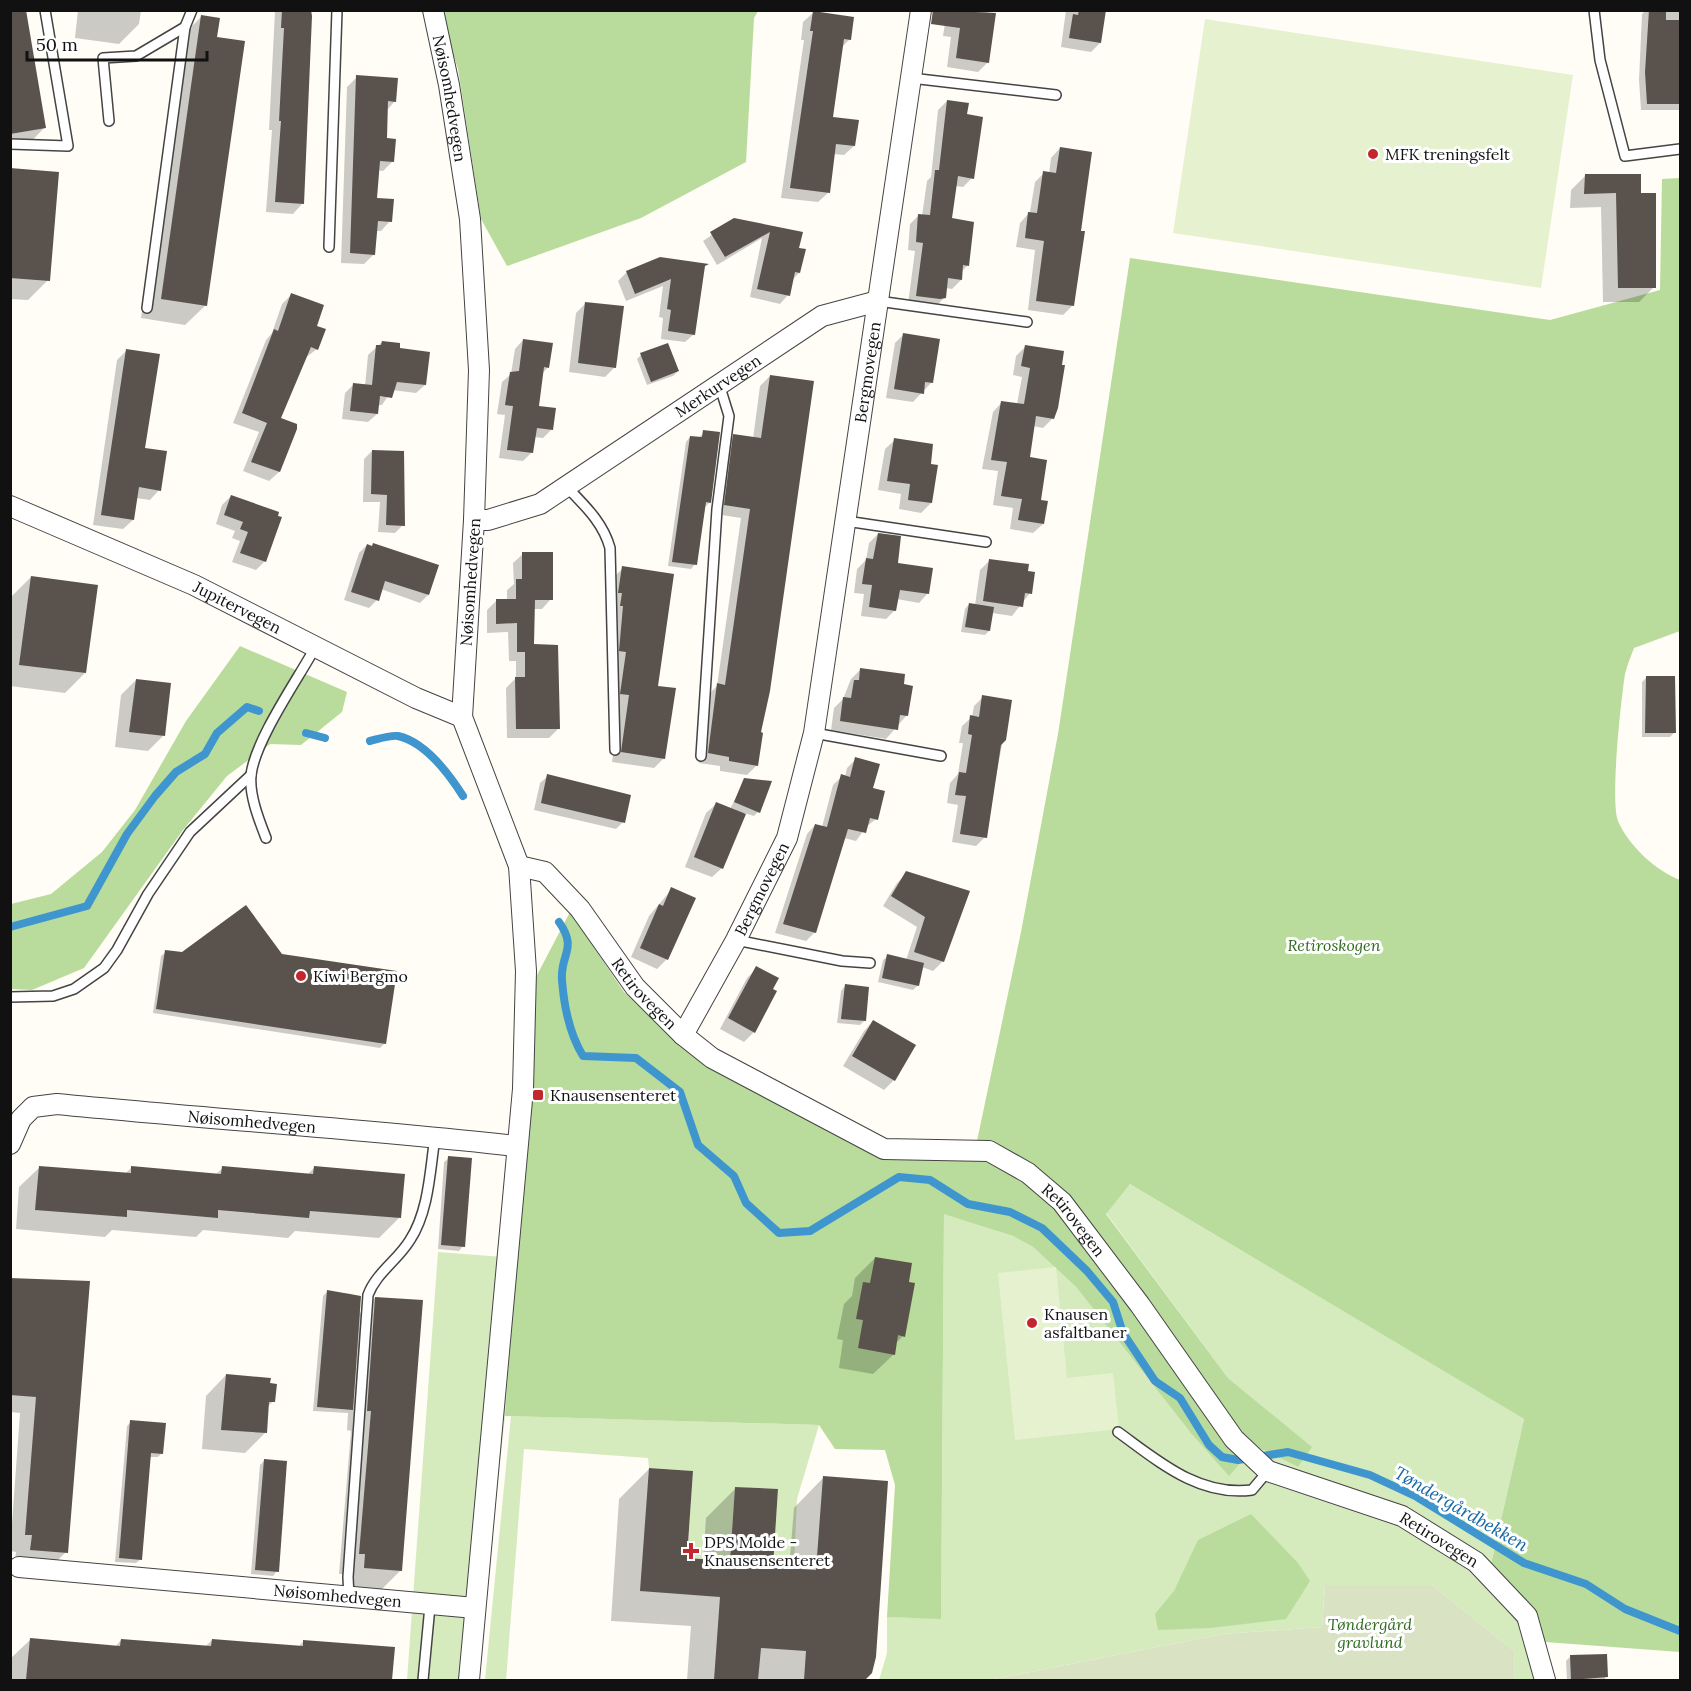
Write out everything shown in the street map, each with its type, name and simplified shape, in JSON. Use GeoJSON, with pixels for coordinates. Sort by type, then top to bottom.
{"type":"FeatureCollection","features":[{"type":"Feature","properties":{"kind":"street","name":"Nøisomhedvegen"},"geometry":{"type":"LineString","coordinates":[[433,10],[449,84],[470,219],[479,370],[474,520],[462,717],[519,866],[526,971],[523,1089],[469,1680]]}},
{"type":"Feature","properties":{"kind":"street","name":"Bergmovegen"},"geometry":{"type":"LineString","coordinates":[[683,1035],[736,940],[787,838],[814,733],[921,10]]}},
{"type":"Feature","properties":{"kind":"street","name":"Merkurvegen"},"geometry":{"type":"LineString","coordinates":[[474,520],[488,520],[540,504],[822,315],[878,301]]}},
{"type":"Feature","properties":{"kind":"street","name":"Jupitervegen"},"geometry":{"type":"LineString","coordinates":[[10,506],[194,585],[416,698],[462,717]]}},
{"type":"Feature","properties":{"kind":"street","name":"Retirovegen"},"geometry":{"type":"LineString","coordinates":[[519,866],[545,872],[580,909],[635,987],[683,1035],[712,1058],[884,1149],[989,1151],[1028,1173],[1062,1202],[1140,1305],[1234,1439],[1268,1471],[1402,1516],[1476,1562],[1527,1616],[1545,1680]]}},
{"type":"Feature","properties":{"kind":"street","name":"Nøisomhedvegen"},"geometry":{"type":"LineString","coordinates":[[10,1144],[21,1119],[33,1107],[57,1104],[516,1146]]}},
{"type":"Feature","properties":{"kind":"street","name":"Nøisomhedvegen"},"geometry":{"type":"LineString","coordinates":[[15,1564],[430,1606],[475,1608]]}},
{"type":"Feature","properties":{"kind":"lane"},"geometry":{"type":"LineString","coordinates":[[10,144],[68,146],[45,10]]}},
{"type":"Feature","properties":{"kind":"lane"},"geometry":{"type":"LineString","coordinates":[[147,308],[185,27],[192,10]]}},
{"type":"Feature","properties":{"kind":"lane"},"geometry":{"type":"LineString","coordinates":[[328,247],[337,10]]}},
{"type":"Feature","properties":{"kind":"lane"},"geometry":{"type":"LineString","coordinates":[[1594,10],[1600,60],[1625,156],[1680,149]]}},
{"type":"Feature","properties":{"kind":"lane"},"geometry":{"type":"LineString","coordinates":[[109,121],[103,58],[136,56],[185,27]]}},
{"type":"Feature","properties":{"kind":"lane"},"geometry":{"type":"LineString","coordinates":[[911,78],[1056,95]]}},
{"type":"Feature","properties":{"kind":"lane"},"geometry":{"type":"LineString","coordinates":[[878,301],[1027,322]]}},
{"type":"Feature","properties":{"kind":"lane"},"geometry":{"type":"LineString","coordinates":[[701,756],[717,509],[729,416],[719,384]]}},
{"type":"Feature","properties":{"kind":"lane"},"geometry":{"type":"LineString","coordinates":[[566,486],[594,516],[606,535],[610,548],[615,750]]}},
{"type":"Feature","properties":{"kind":"lane"},"geometry":{"type":"LineString","coordinates":[[846,521],[986,542]]}},
{"type":"Feature","properties":{"kind":"lane"},"geometry":{"type":"LineString","coordinates":[[266,838],[257,814],[251,776],[262,743],[316,646]]}},
{"type":"Feature","properties":{"kind":"lane"},"geometry":{"type":"LineString","coordinates":[[814,733],[941,756]]}},
{"type":"Feature","properties":{"kind":"lane"},"geometry":{"type":"LineString","coordinates":[[10,997],[53,996],[74,989],[104,968],[117,950],[148,894],[190,832],[251,776]]}},
{"type":"Feature","properties":{"kind":"lane"},"geometry":{"type":"LineString","coordinates":[[736,940],[842,961],[870,963]]}},
{"type":"Feature","properties":{"kind":"lane"},"geometry":{"type":"LineString","coordinates":[[349,1598],[348,1577],[368,1295],[371,1286],[409,1243],[415,1232],[426,1197],[435,1137]]}},
{"type":"Feature","properties":{"kind":"lane"},"geometry":{"type":"LineString","coordinates":[[1118,1432],[1177,1475],[1194,1483],[1242,1491],[1252,1490],[1268,1471]]}},
{"type":"Feature","properties":{"kind":"lane"},"geometry":{"type":"LineString","coordinates":[[423,1680],[430,1606]]}},
{"type":"Feature","properties":{"kind":"green space"},"geometry":{"type":"Polygon","coordinates":[[[439,11],[758,11],[754,18],[746,162],[641,218],[507,266],[481,219],[458,69],[439,11]]]}},
{"type":"Feature","properties":{"kind":"green space","name":"MFK treningsfelt"},"geometry":{"type":"Polygon","coordinates":[[[1205,19],[1573,75],[1541,288],[1173,233],[1205,19]]]}},
{"type":"Feature","properties":{"kind":"green space","name":"Retiroskogen"},"geometry":{"type":"Polygon","coordinates":[[[1680,178],[1680,631],[1634,648],[1623,687],[1615,793],[1618,821],[1629,839],[1652,864],[1680,880],[1680,1652],[1532,1641],[1486,1586],[1524,1419],[1130,1184],[1106,1214],[1228,1378],[1312,1447],[1298,1467],[1255,1446],[1229,1476],[1190,1432],[1076,1287],[1033,1247],[1013,1236],[944,1214],[941,1619],[887,1617],[895,1485],[885,1450],[835,1449],[819,1425],[505,1416],[536,977],[570,912],[624,992],[678,1044],[707,1066],[883,1159],[973,1160],[1021,932],[1058,734],[1130,258],[1550,320],[1660,290],[1662,179],[1680,178]]]}},
{"type":"Feature","properties":{"kind":"green space"},"geometry":{"type":"Polygon","coordinates":[[[240,646],[347,692],[342,712],[301,745],[270,744],[227,776],[183,830],[84,968],[32,990],[11,989],[11,904],[51,894],[102,852],[135,810],[186,721],[240,646]]]}},
{"type":"Feature","properties":{"kind":"green space"},"geometry":{"type":"Polygon","coordinates":[[[1130,1184],[1524,1419],[1486,1586],[1532,1641],[1533,1680],[1515,1680],[1514,1651],[1432,1585],[1325,1585],[1322,1627],[1223,1634],[989,1680],[879,1680],[887,1653],[887,1617],[941,1618],[944,1213],[1013,1236],[1033,1247],[1076,1287],[1190,1432],[1255,1446],[1298,1467],[1311,1447],[1228,1378],[1106,1213],[1130,1184]]]}},
{"type":"Feature","properties":{"kind":"green space"},"geometry":{"type":"Polygon","coordinates":[[[438,1252],[517,1258],[505,1416],[477,1680],[407,1680],[438,1252]]]}},
{"type":"Feature","properties":{"kind":"green space","name":"Knausen asfaltbaner"},"geometry":{"type":"Polygon","coordinates":[[[1056,1267],[1067,1378],[1113,1373],[1119,1429],[1015,1440],[998,1273],[1056,1267]]]}},
{"type":"Feature","properties":{"kind":"green space"},"geometry":{"type":"Polygon","coordinates":[[[511,1416],[819,1425],[797,1499],[794,1568],[773,1567],[778,1490],[735,1487],[730,1561],[687,1558],[693,1471],[649,1468],[648,1458],[524,1449],[506,1680],[485,1680],[511,1416]]]}},
{"type":"Feature","properties":{"kind":"green space"},"geometry":{"type":"Polygon","coordinates":[[[1251,1514],[1298,1563],[1310,1581],[1286,1619],[1210,1628],[1158,1630],[1155,1614],[1174,1591],[1198,1540],[1251,1514]]]}},
{"type":"Feature","properties":{"kind":"green space","name":"Tøndergård gravlund"},"geometry":{"type":"Polygon","coordinates":[[[1325,1585],[1432,1585],[1514,1651],[1515,1680],[989,1680],[1223,1634],[1322,1627],[1325,1585]]]}},
{"type":"Feature","properties":{"kind":"building"},"geometry":{"type":"Polygon","coordinates":[[[10,10],[26,10],[46,128],[10,134],[10,10]]]}},
{"type":"Feature","properties":{"kind":"building"},"geometry":{"type":"Polygon","coordinates":[[[282,10],[311,10],[312,16],[304,204],[275,202],[281,121],[279,121],[284,28],[281,28],[282,10]]]}},
{"type":"Feature","properties":{"kind":"building"},"geometry":{"type":"Polygon","coordinates":[[[933,10],[996,13],[989,63],[956,58],[960,28],[931,24],[933,10]]]}},
{"type":"Feature","properties":{"kind":"building"},"geometry":{"type":"Polygon","coordinates":[[[1079,10],[1106,10],[1101,43],[1069,38],[1073,14],[1078,15],[1079,10]]]}},
{"type":"Feature","properties":{"kind":"building"},"geometry":{"type":"Polygon","coordinates":[[[1649,10],[1666,10],[1666,20],[1680,20],[1680,104],[1647,104],[1645,72],[1649,10]]]}},
{"type":"Feature","properties":{"kind":"building"},"geometry":{"type":"Polygon","coordinates":[[[813,11],[854,17],[851,40],[844,39],[833,117],[859,120],[855,146],[836,144],[830,193],[790,188],[813,31],[810,31],[813,11]]]}},
{"type":"Feature","properties":{"kind":"building"},"geometry":{"type":"Polygon","coordinates":[[[201,15],[220,18],[217,37],[245,41],[207,306],[161,299],[201,15]]]}},
{"type":"Feature","properties":{"kind":"building"},"geometry":{"type":"Polygon","coordinates":[[[356,75],[398,78],[396,102],[388,101],[387,138],[396,139],[394,162],[380,161],[377,198],[394,199],[392,222],[378,221],[375,255],[350,253],[356,75]]]}},
{"type":"Feature","properties":{"kind":"building"},"geometry":{"type":"Polygon","coordinates":[[[947,100],[969,103],[967,114],[983,117],[974,179],[958,176],[952,218],[974,222],[969,266],[963,265],[962,280],[948,278],[946,298],[940,299],[916,296],[923,243],[916,242],[918,214],[930,215],[935,170],[939,170],[947,100]]]}},
{"type":"Feature","properties":{"kind":"building"},"geometry":{"type":"Polygon","coordinates":[[[1060,147],[1092,152],[1081,231],[1085,231],[1074,306],[1036,301],[1044,241],[1025,238],[1028,212],[1037,213],[1043,171],[1056,173],[1060,147]]]}},
{"type":"Feature","properties":{"kind":"building"},"geometry":{"type":"Polygon","coordinates":[[[10,168],[59,172],[50,281],[10,278],[10,168]]]}},
{"type":"Feature","properties":{"kind":"building"},"geometry":{"type":"Polygon","coordinates":[[[1585,174],[1641,174],[1641,193],[1656,193],[1656,288],[1618,288],[1616,193],[1584,194],[1585,174]]]}},
{"type":"Feature","properties":{"kind":"building"},"geometry":{"type":"Polygon","coordinates":[[[734,218],[803,232],[799,248],[806,249],[800,273],[795,272],[790,296],[757,289],[770,232],[725,257],[710,232],[734,218]]]}},
{"type":"Feature","properties":{"kind":"building"},"geometry":{"type":"Polygon","coordinates":[[[660,257],[709,264],[705,266],[695,335],[668,331],[671,310],[667,309],[671,279],[635,294],[626,271],[660,257]]]}},
{"type":"Feature","properties":{"kind":"building"},"geometry":{"type":"Polygon","coordinates":[[[291,293],[324,305],[317,326],[326,329],[318,350],[311,347],[281,418],[297,424],[297,429],[280,472],[251,462],[267,423],[242,413],[274,329],[278,331],[291,293]]]}},
{"type":"Feature","properties":{"kind":"building"},"geometry":{"type":"Polygon","coordinates":[[[585,302],[624,306],[616,368],[578,363],[585,302]]]}},
{"type":"Feature","properties":{"kind":"building"},"geometry":{"type":"Polygon","coordinates":[[[903,333],[940,339],[933,383],[925,382],[924,394],[894,389],[903,333]]]}},
{"type":"Feature","properties":{"kind":"building"},"geometry":{"type":"Polygon","coordinates":[[[523,339],[553,343],[549,368],[544,367],[539,406],[556,408],[553,430],[537,428],[533,453],[507,450],[513,406],[505,405],[510,372],[519,371],[523,339]]]}},
{"type":"Feature","properties":{"kind":"building"},"geometry":{"type":"Polygon","coordinates":[[[382,341],[400,343],[400,348],[430,352],[426,385],[397,382],[392,398],[380,396],[378,414],[350,411],[353,383],[372,385],[376,345],[381,345],[382,341]]]}},
{"type":"Feature","properties":{"kind":"building"},"geometry":{"type":"Polygon","coordinates":[[[668,343],[679,371],[651,382],[640,353],[668,343]]]}},
{"type":"Feature","properties":{"kind":"building"},"geometry":{"type":"Polygon","coordinates":[[[1025,345],[1064,351],[1062,365],[1065,365],[1058,408],[1054,419],[1036,416],[1030,457],[1047,460],[1041,500],[1048,501],[1044,524],[1018,520],[1022,499],[1001,496],[1007,462],[991,460],[1001,401],[1024,404],[1030,368],[1021,366],[1025,345]]]}},
{"type":"Feature","properties":{"kind":"building"},"geometry":{"type":"Polygon","coordinates":[[[126,349],[160,354],[145,448],[167,451],[161,491],[139,487],[134,520],[101,515],[126,349]]]}},
{"type":"Feature","properties":{"kind":"building"},"geometry":{"type":"Polygon","coordinates":[[[770,375],[814,381],[770,691],[761,732],[763,733],[758,766],[729,761],[729,757],[708,753],[717,683],[725,685],[750,509],[724,505],[733,434],[761,438],[770,375]]]}},
{"type":"Feature","properties":{"kind":"building"},"geometry":{"type":"Polygon","coordinates":[[[703,430],[720,432],[711,503],[706,502],[697,565],[672,562],[690,436],[702,437],[703,430]]]}},
{"type":"Feature","properties":{"kind":"building"},"geometry":{"type":"Polygon","coordinates":[[[894,438],[933,444],[931,464],[938,465],[932,503],[908,500],[910,484],[887,481],[894,438]]]}},
{"type":"Feature","properties":{"kind":"building"},"geometry":{"type":"Polygon","coordinates":[[[372,450],[404,451],[405,526],[386,525],[387,495],[371,494],[372,450]]]}},
{"type":"Feature","properties":{"kind":"building"},"geometry":{"type":"Polygon","coordinates":[[[231,495],[279,512],[278,516],[282,517],[266,562],[240,553],[248,532],[240,529],[243,522],[224,515],[231,495]]]}},
{"type":"Feature","properties":{"kind":"building"},"geometry":{"type":"Polygon","coordinates":[[[878,533],[901,536],[898,563],[933,568],[929,594],[900,590],[896,611],[869,607],[872,585],[862,584],[866,558],[873,559],[878,533]]]}},
{"type":"Feature","properties":{"kind":"building"},"geometry":{"type":"Polygon","coordinates":[[[373,543],[439,565],[429,595],[385,581],[379,601],[351,592],[367,544],[372,546],[373,543]]]}},
{"type":"Feature","properties":{"kind":"building"},"geometry":{"type":"Polygon","coordinates":[[[522,552],[553,552],[553,600],[535,600],[534,644],[558,645],[560,729],[516,729],[515,677],[525,677],[525,652],[517,652],[517,623],[496,624],[496,599],[516,599],[516,579],[522,579],[522,552]]]}},
{"type":"Feature","properties":{"kind":"building"},"geometry":{"type":"Polygon","coordinates":[[[989,559],[1029,564],[1028,571],[1035,572],[1032,594],[1025,593],[1023,607],[983,601],[989,559]]]}},
{"type":"Feature","properties":{"kind":"building"},"geometry":{"type":"Polygon","coordinates":[[[622,566],[674,574],[658,686],[676,688],[665,759],[621,752],[629,695],[620,694],[626,652],[619,651],[623,606],[620,606],[622,593],[618,593],[622,566]]]}},
{"type":"Feature","properties":{"kind":"building"},"geometry":{"type":"Polygon","coordinates":[[[31,576],[98,585],[86,673],[19,665],[31,576]]]}},
{"type":"Feature","properties":{"kind":"building"},"geometry":{"type":"Polygon","coordinates":[[[969,603],[994,607],[990,631],[965,627],[969,603]]]}},
{"type":"Feature","properties":{"kind":"building"},"geometry":{"type":"Polygon","coordinates":[[[860,668],[905,674],[904,684],[913,686],[908,716],[900,715],[898,730],[840,721],[843,697],[851,698],[854,680],[859,680],[860,668]]]}},
{"type":"Feature","properties":{"kind":"building"},"geometry":{"type":"Polygon","coordinates":[[[1646,676],[1675,676],[1676,733],[1645,733],[1646,676]]]}},
{"type":"Feature","properties":{"kind":"building"},"geometry":{"type":"Polygon","coordinates":[[[136,679],[171,683],[165,736],[129,732],[136,679]]]}},
{"type":"Feature","properties":{"kind":"building"},"geometry":{"type":"Polygon","coordinates":[[[982,695],[1012,700],[1006,740],[1001,745],[987,838],[960,834],[966,796],[955,795],[959,772],[966,773],[972,735],[968,734],[970,715],[979,717],[982,695]]]}},
{"type":"Feature","properties":{"kind":"building"},"geometry":{"type":"Polygon","coordinates":[[[855,757],[880,764],[873,788],[885,791],[878,820],[870,818],[866,833],[848,829],[816,933],[783,924],[815,824],[827,827],[841,774],[850,777],[855,757]]]}},
{"type":"Feature","properties":{"kind":"building"},"geometry":{"type":"Polygon","coordinates":[[[547,774],[631,795],[625,823],[541,803],[547,774]]]}},
{"type":"Feature","properties":{"kind":"building"},"geometry":{"type":"Polygon","coordinates":[[[744,778],[772,781],[760,813],[734,802],[744,778]]]}},
{"type":"Feature","properties":{"kind":"building"},"geometry":{"type":"Polygon","coordinates":[[[716,802],[746,814],[723,869],[694,857],[716,802]]]}},
{"type":"Feature","properties":{"kind":"building"},"geometry":{"type":"Polygon","coordinates":[[[906,871],[970,891],[944,962],[914,952],[925,917],[891,896],[906,871]]]}},
{"type":"Feature","properties":{"kind":"building"},"geometry":{"type":"Polygon","coordinates":[[[671,887],[696,898],[668,960],[640,948],[659,904],[663,906],[671,887]]]}},
{"type":"Feature","properties":{"kind":"building"},"geometry":{"type":"Polygon","coordinates":[[[246,905],[282,954],[397,971],[386,1044],[156,1009],[165,950],[182,952],[246,905]]]}},
{"type":"Feature","properties":{"kind":"building"},"geometry":{"type":"Polygon","coordinates":[[[887,954],[924,963],[919,986],[882,978],[887,954]]]}},
{"type":"Feature","properties":{"kind":"building"},"geometry":{"type":"Polygon","coordinates":[[[756,966],[779,978],[773,989],[777,991],[755,1033],[728,1018],[756,966]]]}},
{"type":"Feature","properties":{"kind":"building"},"geometry":{"type":"Polygon","coordinates":[[[845,984],[869,987],[866,1021],[841,1019],[845,984]]]}},
{"type":"Feature","properties":{"kind":"building"},"geometry":{"type":"Polygon","coordinates":[[[873,1020],[916,1045],[895,1081],[852,1056],[873,1020]]]}},
{"type":"Feature","properties":{"kind":"building"},"geometry":{"type":"Polygon","coordinates":[[[448,1156],[472,1158],[465,1247],[441,1245],[448,1156]]]}},
{"type":"Feature","properties":{"kind":"building"},"geometry":{"type":"Polygon","coordinates":[[[39,1166],[131,1173],[131,1166],[221,1174],[222,1166],[313,1174],[314,1166],[405,1174],[401,1218],[310,1211],[309,1218],[218,1210],[218,1218],[127,1210],[127,1217],[35,1210],[39,1166]]]}},
{"type":"Feature","properties":{"kind":"building"},"geometry":{"type":"Polygon","coordinates":[[[875,1257],[912,1263],[909,1282],[915,1283],[905,1337],[898,1335],[895,1355],[858,1348],[863,1320],[856,1319],[863,1282],[870,1283],[875,1257]]]}},
{"type":"Feature","properties":{"kind":"building"},"geometry":{"type":"Polygon","coordinates":[[[10,1278],[90,1281],[68,1553],[30,1550],[32,1535],[25,1535],[36,1397],[10,1395],[10,1278]]]}},
{"type":"Feature","properties":{"kind":"building"},"geometry":{"type":"Polygon","coordinates":[[[327,1290],[361,1296],[353,1410],[317,1407],[327,1290]]]}},
{"type":"Feature","properties":{"kind":"building"},"geometry":{"type":"Polygon","coordinates":[[[375,1297],[423,1300],[402,1571],[364,1568],[365,1554],[359,1554],[371,1411],[367,1411],[375,1297]]]}},
{"type":"Feature","properties":{"kind":"building"},"geometry":{"type":"Polygon","coordinates":[[[226,1374],[271,1378],[270,1383],[277,1384],[275,1402],[269,1402],[267,1433],[221,1430],[226,1374]]]}},
{"type":"Feature","properties":{"kind":"building"},"geometry":{"type":"Polygon","coordinates":[[[130,1420],[166,1423],[163,1454],[151,1453],[142,1560],[119,1558],[130,1420]]]}},
{"type":"Feature","properties":{"kind":"building"},"geometry":{"type":"Polygon","coordinates":[[[264,1459],[287,1461],[279,1572],[255,1570],[264,1459]]]}},
{"type":"Feature","properties":{"kind":"building"},"geometry":{"type":"Polygon","coordinates":[[[649,1468],[693,1471],[687,1558],[730,1561],[735,1487],[778,1489],[773,1567],[816,1570],[823,1476],[888,1481],[876,1657],[872,1673],[865,1680],[804,1680],[806,1651],[761,1648],[758,1680],[714,1680],[720,1597],[640,1591],[649,1468]]]}},
{"type":"Feature","properties":{"kind":"building"},"geometry":{"type":"Polygon","coordinates":[[[30,1638],[120,1646],[121,1639],[211,1646],[212,1639],[303,1646],[303,1640],[395,1647],[392,1680],[26,1680],[30,1638]]]}},
{"type":"Feature","properties":{"kind":"building"},"geometry":{"type":"Polygon","coordinates":[[[1607,1654],[1608,1677],[1571,1680],[1570,1655],[1607,1654]]]}},
{"type":"Feature","properties":{"kind":"waterway","name":"Tøndergårdbekken"},"geometry":{"type":"LineString","coordinates":[[10,927],[87,906],[127,834],[176,772],[205,754],[217,733],[247,707],[259,711]]}},
{"type":"Feature","properties":{"kind":"waterway","name":"Tøndergårdbekken"},"geometry":{"type":"LineString","coordinates":[[306,733],[325,738]]}},
{"type":"Feature","properties":{"kind":"waterway","name":"Tøndergårdbekken"},"geometry":{"type":"LineString","coordinates":[[370,741],[398,736],[408,739],[435,760],[463,796]]}},
{"type":"Feature","properties":{"kind":"waterway","name":"Tøndergårdbekken"},"geometry":{"type":"LineString","coordinates":[[559,922],[565,931],[568,945],[562,971],[566,1010],[574,1038],[583,1056],[636,1058],[680,1092],[698,1145],[734,1176],[746,1203],[779,1233],[810,1231],[899,1177],[930,1180],[968,1204],[1010,1212],[1042,1228],[1087,1271],[1113,1302],[1123,1333],[1155,1381],[1180,1398],[1209,1445],[1222,1457],[1238,1460],[1288,1452],[1370,1475],[1417,1497],[1524,1563],[1586,1584],[1625,1609],[1680,1631]]}},
{"type":"Feature","properties":{"kind":"place","name":"MFK treningsfelt"},"geometry":{"type":"Point","coordinates":[1373,154]}},
{"type":"Feature","properties":{"kind":"place","name":"Kiwi Bergmo"},"geometry":{"type":"Point","coordinates":[301,976]}},
{"type":"Feature","properties":{"kind":"place","name":"Knausensenteret"},"geometry":{"type":"Point","coordinates":[538,1095]}},
{"type":"Feature","properties":{"kind":"place","name":"Knausen asfaltbaner"},"geometry":{"type":"Point","coordinates":[1032,1323]}},
{"type":"Feature","properties":{"kind":"place","name":"DPS Molde - Knausensenteret"},"geometry":{"type":"Point","coordinates":[691,1551]}}]}
